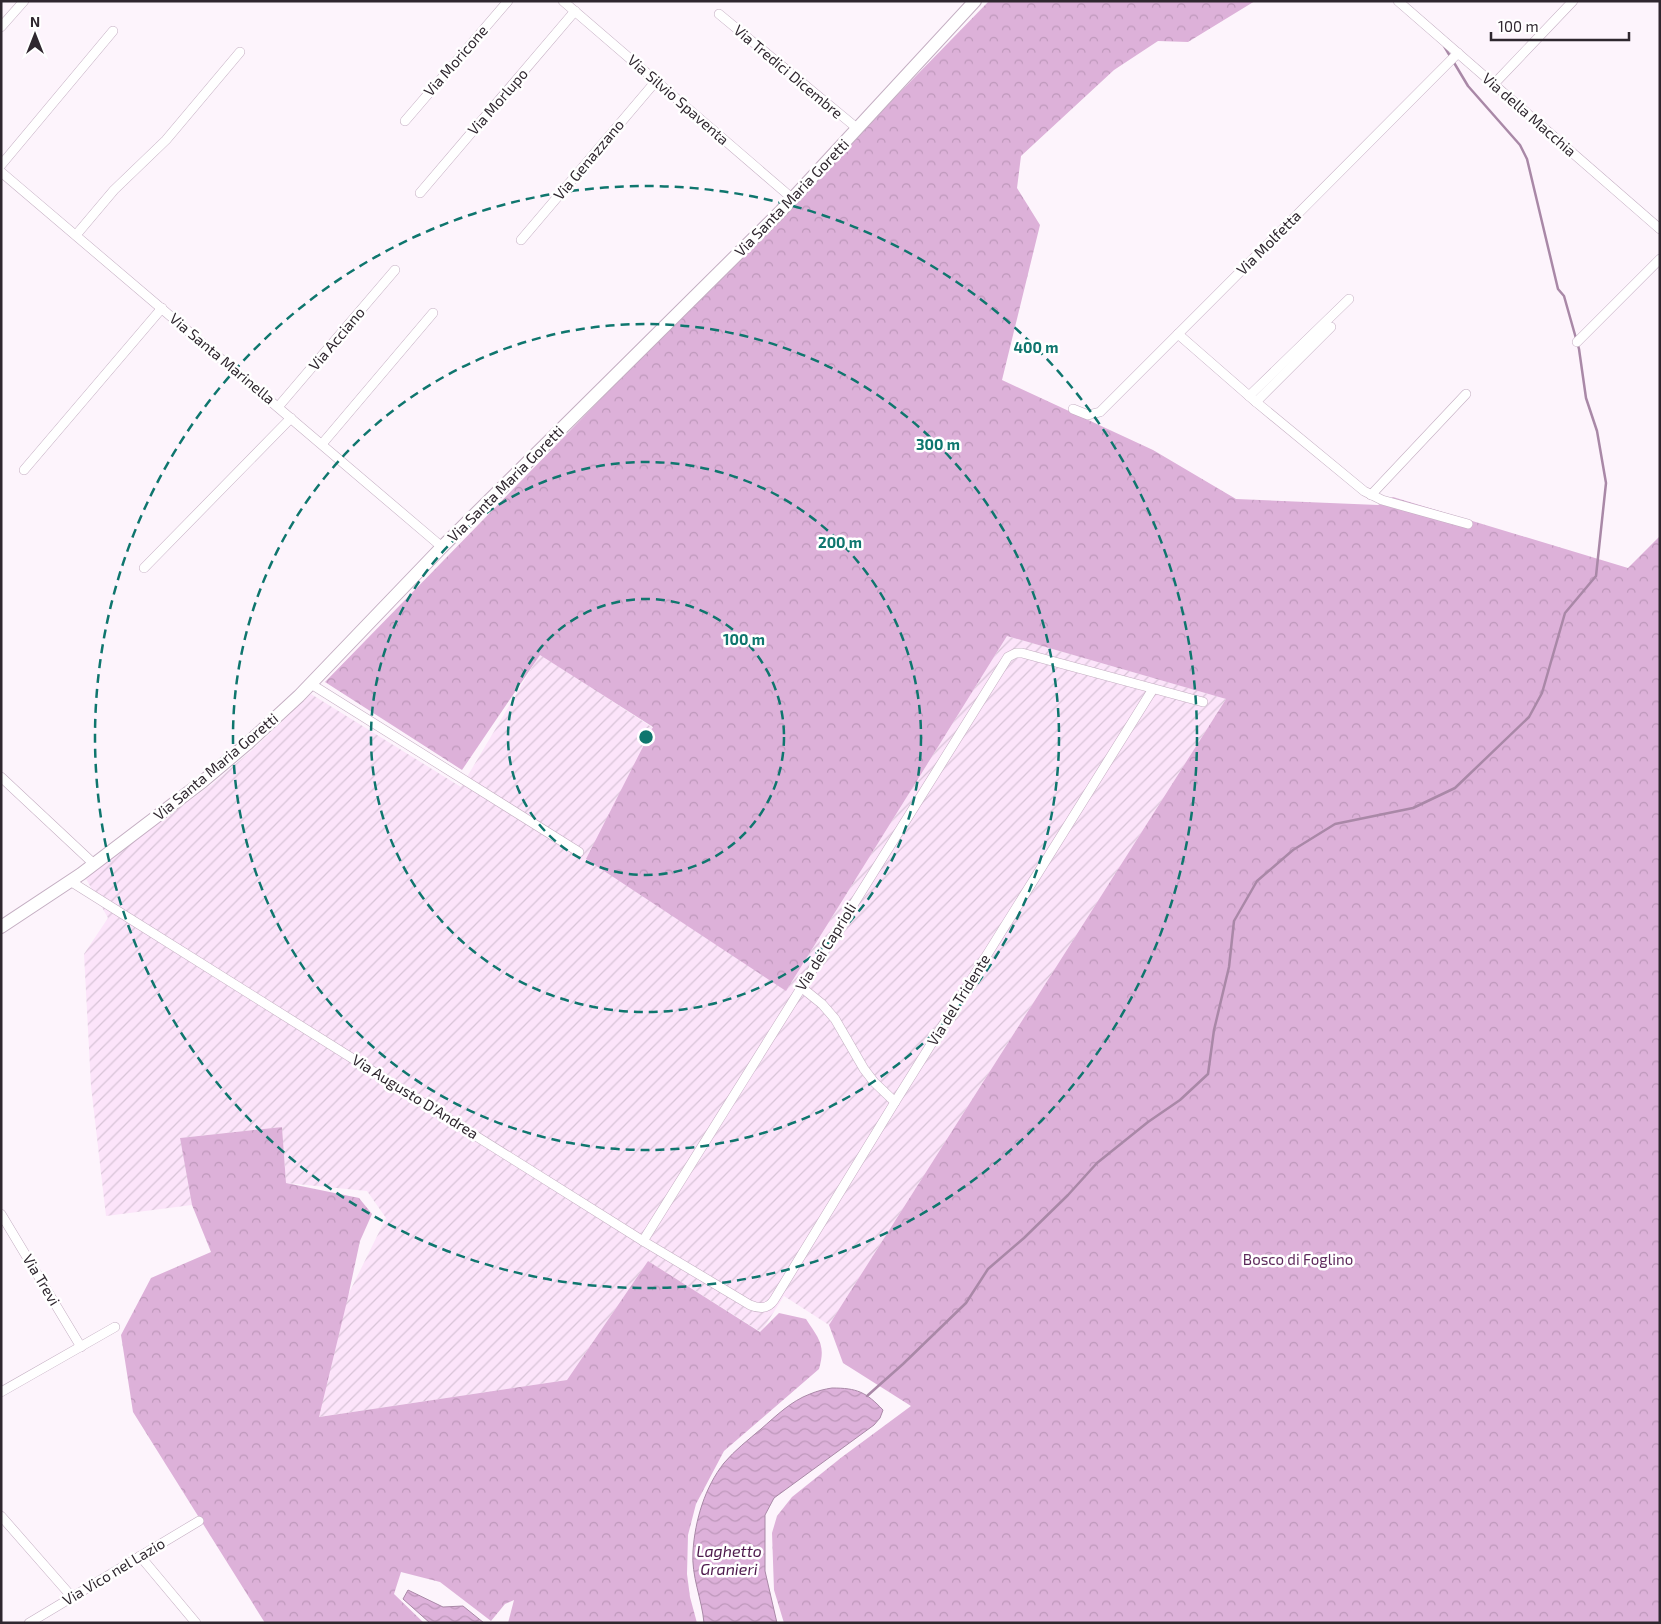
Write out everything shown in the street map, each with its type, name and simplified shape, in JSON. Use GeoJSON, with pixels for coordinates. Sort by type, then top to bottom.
{"type":"FeatureCollection","features":[{"type":"Feature","properties":{"kind":"main road","name":"Via Santa Maria Goretti"},"geometry":{"type":"LineString","coordinates":[[1,927],[94,864],[226,762],[311,684],[442,547],[793,198],[975,1]]}},
{"type":"Feature","properties":{"kind":"street"},"geometry":{"type":"LineString","coordinates":[[1,27],[24,1]]}},
{"type":"Feature","properties":{"kind":"street","name":"Via Moricone"},"geometry":{"type":"LineString","coordinates":[[405,121],[508,1]]}},
{"type":"Feature","properties":{"kind":"street","name":"Via Silvio Spaventa"},"geometry":{"type":"LineString","coordinates":[[563,1],[793,198]]}},
{"type":"Feature","properties":{"kind":"street","name":"Via della Macchia"},"geometry":{"type":"LineString","coordinates":[[1398,1],[1660,229]]}},
{"type":"Feature","properties":{"kind":"street"},"geometry":{"type":"LineString","coordinates":[[1494,84],[1573,1]]}},
{"type":"Feature","properties":{"kind":"street","name":"Via Morlupo"},"geometry":{"type":"LineString","coordinates":[[420,193],[575,11]]}},
{"type":"Feature","properties":{"kind":"street","name":"Via Tredici Dicembre"},"geometry":{"type":"LineString","coordinates":[[719,14],[858,129]]}},
{"type":"Feature","properties":{"kind":"street"},"geometry":{"type":"LineString","coordinates":[[1,165],[113,31]]}},
{"type":"Feature","properties":{"kind":"street"},"geometry":{"type":"LineString","coordinates":[[76,235],[114,190],[166,140],[240,52]]}},
{"type":"Feature","properties":{"kind":"street","name":"Via Molfetta"},"geometry":{"type":"LineString","coordinates":[[1073,409],[1088,415],[1100,412],[1457,53]]}},
{"type":"Feature","properties":{"kind":"street","name":"Via Genazzano"},"geometry":{"type":"LineString","coordinates":[[521,240],[656,81]]}},
{"type":"Feature","properties":{"kind":"street","name":"Via Santa Marinella"},"geometry":{"type":"LineString","coordinates":[[1,172],[442,547]]}},
{"type":"Feature","properties":{"kind":"street"},"geometry":{"type":"LineString","coordinates":[[1577,342],[1660,259]]}},
{"type":"Feature","properties":{"kind":"street","name":"Via Acciano"},"geometry":{"type":"LineString","coordinates":[[278,407],[395,270]]}},
{"type":"Feature","properties":{"kind":"street"},"geometry":{"type":"LineString","coordinates":[[1253,399],[1349,299]]}},
{"type":"Feature","properties":{"kind":"street"},"geometry":{"type":"LineString","coordinates":[[24,470],[162,308]]}},
{"type":"Feature","properties":{"kind":"street"},"geometry":{"type":"LineString","coordinates":[[322,444],[433,313]]}},
{"type":"Feature","properties":{"kind":"street"},"geometry":{"type":"LineString","coordinates":[[1253,399],[1331,327]]}},
{"type":"Feature","properties":{"kind":"street"},"geometry":{"type":"LineString","coordinates":[[1178,334],[1354,484],[1371,495],[1387,502],[1468,524]]}},
{"type":"Feature","properties":{"kind":"street"},"geometry":{"type":"LineString","coordinates":[[1371,495],[1466,394]]}},
{"type":"Feature","properties":{"kind":"street"},"geometry":{"type":"LineString","coordinates":[[144,568],[291,418]]}},
{"type":"Feature","properties":{"kind":"street","name":"Via dei Caprioli"},"geometry":{"type":"LineString","coordinates":[[643,1241],[1006,659],[1012,654],[1022,653],[1153,688]]}},
{"type":"Feature","properties":{"kind":"street"},"geometry":{"type":"LineString","coordinates":[[311,684],[579,852]]}},
{"type":"Feature","properties":{"kind":"street"},"geometry":{"type":"LineString","coordinates":[[1153,688],[1203,702]]}},
{"type":"Feature","properties":{"kind":"street","name":"Via del Tridente"},"geometry":{"type":"LineString","coordinates":[[762,1308],[768,1306],[774,1300],[894,1102],[1153,688]]}},
{"type":"Feature","properties":{"kind":"street"},"geometry":{"type":"LineString","coordinates":[[1,777],[94,864]]}},
{"type":"Feature","properties":{"kind":"street","name":"Via Augusto D'Andrea"},"geometry":{"type":"LineString","coordinates":[[70,881],[643,1241],[748,1304],[762,1308]]}},
{"type":"Feature","properties":{"kind":"street"},"geometry":{"type":"LineString","coordinates":[[801,987],[836,1018],[864,1069],[894,1102]]}},
{"type":"Feature","properties":{"kind":"street","name":"Via Trevi"},"geometry":{"type":"LineString","coordinates":[[1,1214],[81,1347]]}},
{"type":"Feature","properties":{"kind":"street"},"geometry":{"type":"LineString","coordinates":[[1,1392],[115,1326]]}},
{"type":"Feature","properties":{"kind":"street"},"geometry":{"type":"LineString","coordinates":[[1,1516],[72,1597]]}},
{"type":"Feature","properties":{"kind":"street","name":"Via Vico nel Lazio"},"geometry":{"type":"LineString","coordinates":[[29,1623],[199,1521]]}},
{"type":"Feature","properties":{"kind":"street"},"geometry":{"type":"LineString","coordinates":[[140,1556],[196,1623]]}},
{"type":"Feature","properties":{"kind":"shaded area"},"geometry":{"type":"Polygon","coordinates":[[[1007,636],[1226,699],[829,1325],[784,1296],[761,1332],[648,1261],[567,1380],[318,1417],[348,1295],[386,1218],[367,1191],[286,1183],[282,1127],[180,1138],[192,1205],[106,1216],[91,1086],[84,954],[108,918],[85,877],[212,784],[251,751],[311,694],[461,787],[540,654],[653,728],[786,991],[1007,636]]]}},
{"type":"Feature","properties":{"kind":"green space","name":"Bosco di Foglino"},"geometry":{"type":"Polygon","coordinates":[[[989,1],[1255,1],[1188,42],[1158,41],[1114,70],[1021,156],[1017,188],[1040,225],[1002,380],[1153,450],[1236,499],[1378,505],[1393,497],[1628,568],[1660,536],[1660,1623],[784,1623],[774,1590],[772,1533],[777,1516],[792,1497],[911,1406],[843,1363],[829,1325],[1226,699],[1007,636],[786,991],[586,859],[653,727],[540,655],[462,770],[325,682],[989,1]]]}},
{"type":"Feature","properties":{"kind":"green space"},"geometry":{"type":"Polygon","coordinates":[[[282,1127],[286,1183],[359,1198],[372,1214],[360,1241],[319,1417],[567,1380],[648,1261],[760,1332],[779,1313],[806,1319],[820,1342],[822,1354],[819,1369],[724,1451],[696,1504],[688,1535],[687,1574],[690,1597],[697,1623],[508,1623],[514,1600],[505,1604],[491,1621],[440,1582],[401,1572],[394,1594],[424,1623],[265,1623],[133,1412],[121,1335],[151,1278],[211,1252],[192,1205],[180,1138],[282,1127]]]}},
{"type":"Feature","properties":{"kind":"water","name":"Laghetto Granieri"},"geometry":{"type":"Polygon","coordinates":[[[832,1388],[860,1392],[883,1410],[880,1418],[874,1425],[774,1498],[765,1515],[765,1571],[777,1623],[704,1623],[695,1578],[693,1551],[702,1504],[711,1483],[724,1463],[784,1409],[803,1397],[832,1388]]]}},
{"type":"Feature","properties":{"kind":"water"},"geometry":{"type":"Polygon","coordinates":[[[408,1590],[443,1607],[463,1606],[484,1623],[430,1623],[403,1599],[408,1590]]]}},
{"type":"Feature","properties":{"kind":"waterway"},"geometry":{"type":"LineString","coordinates":[[1444,46],[1450,56]]}},
{"type":"Feature","properties":{"kind":"waterway"},"geometry":{"type":"LineString","coordinates":[[867,1396],[966,1303],[988,1269],[1024,1238],[1068,1195],[1097,1163],[1148,1122],[1180,1100],[1208,1074],[1214,1030],[1229,967],[1234,921],[1257,881],[1293,850],[1335,824],[1413,808],[1455,788],[1529,717],[1542,693],[1565,613],[1596,576],[1606,483],[1597,431],[1586,398],[1579,349],[1564,296],[1558,289],[1527,159],[1520,145],[1468,86],[1453,61]]}}]}
